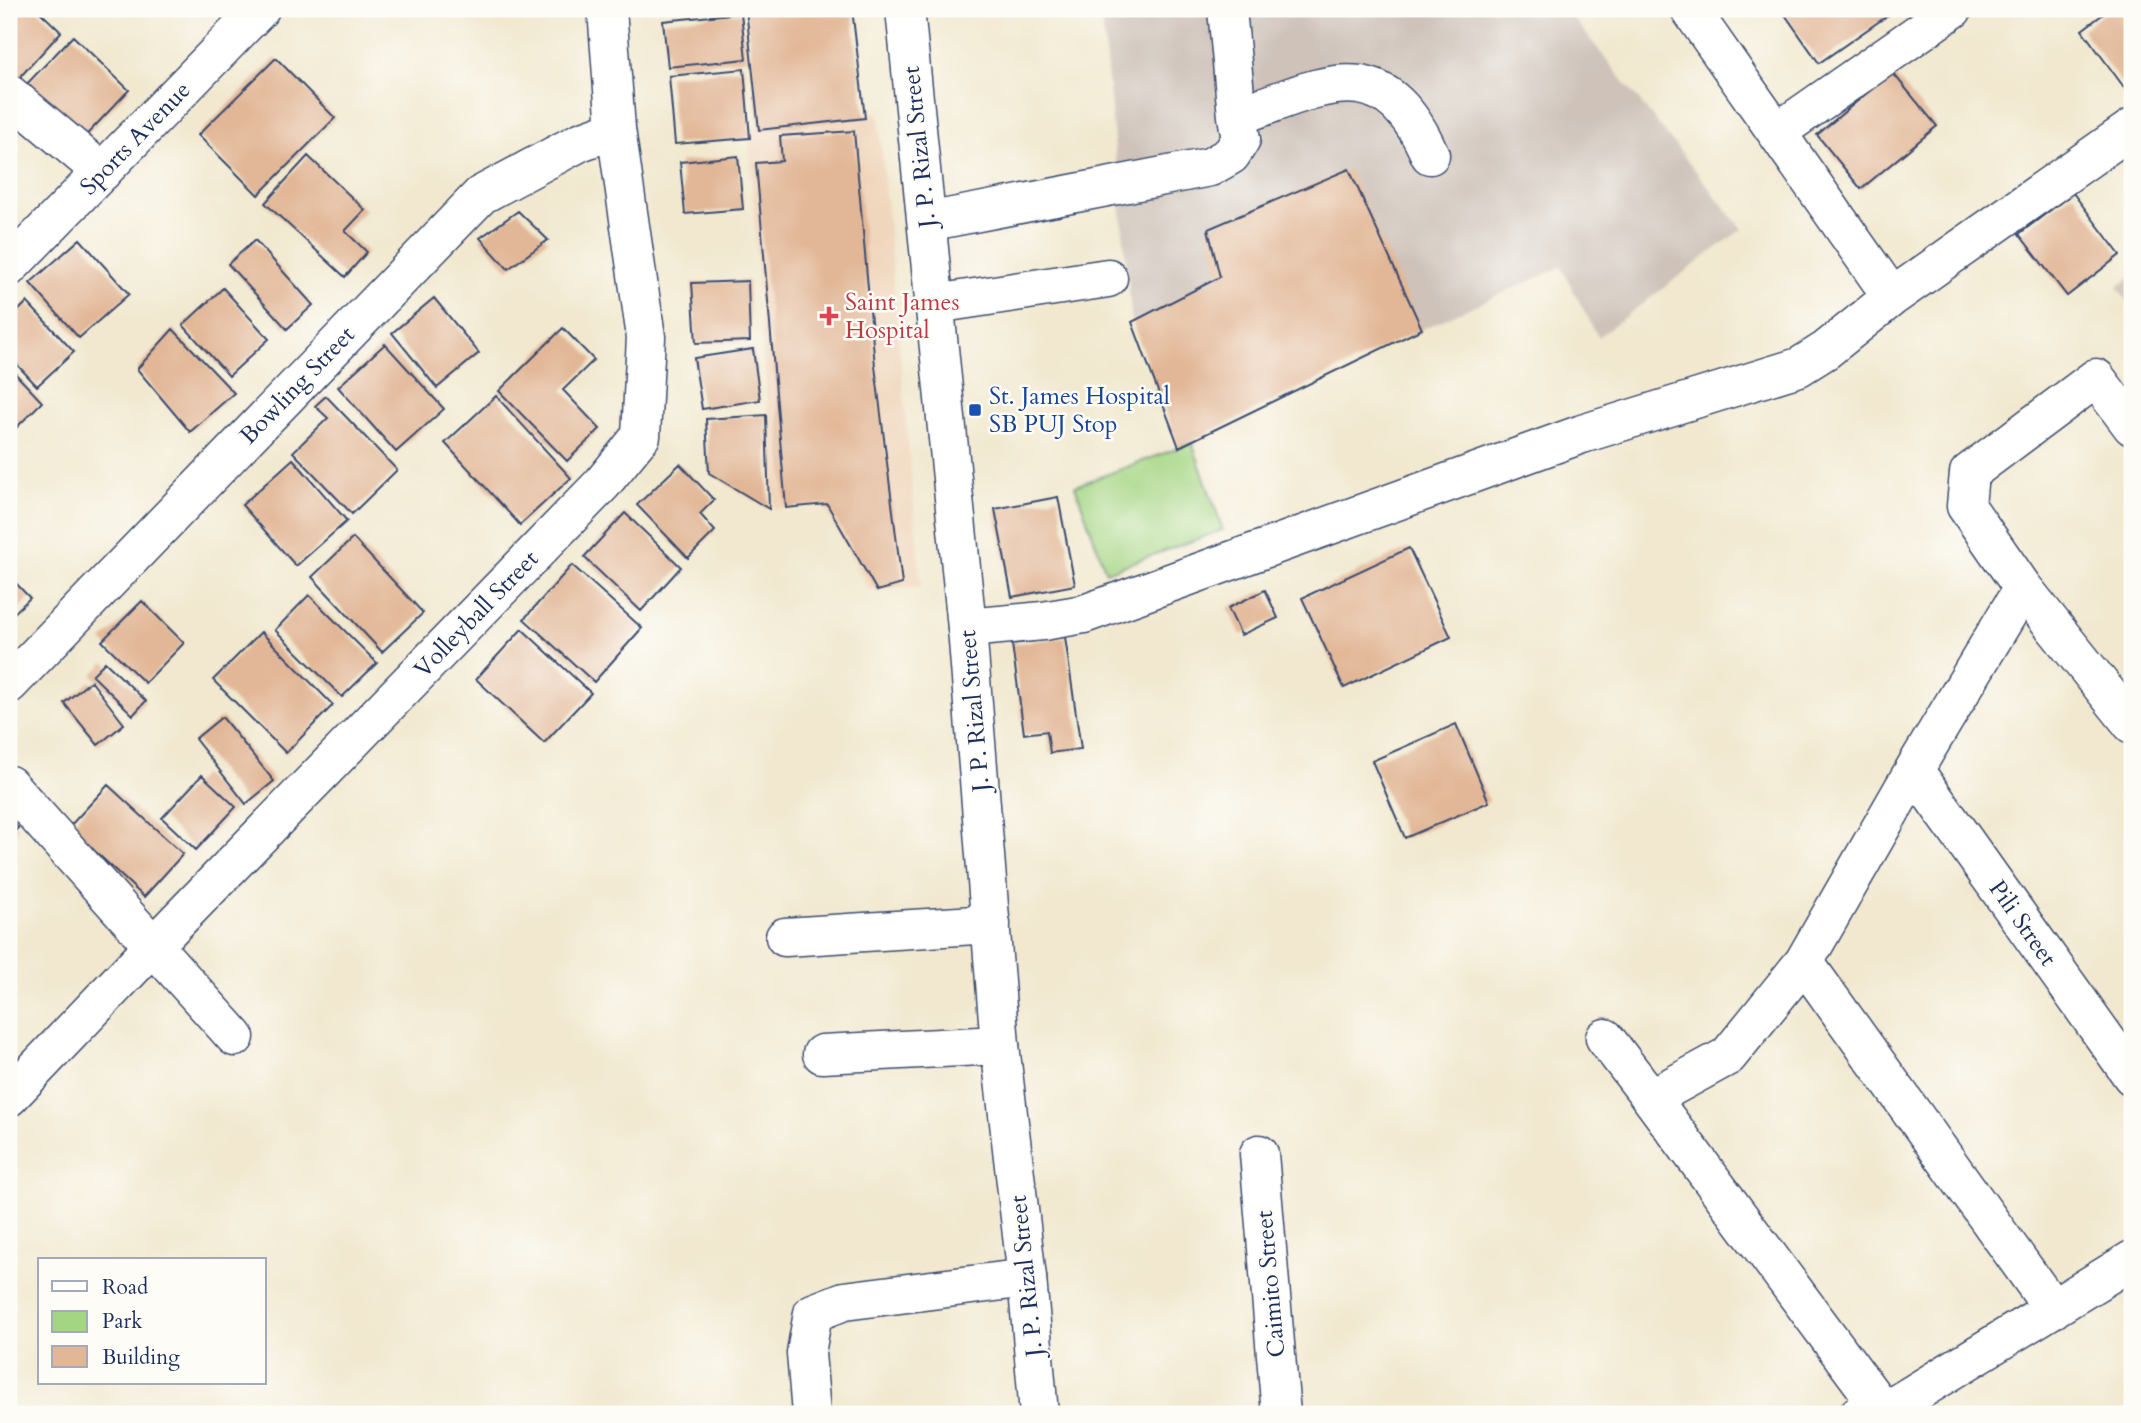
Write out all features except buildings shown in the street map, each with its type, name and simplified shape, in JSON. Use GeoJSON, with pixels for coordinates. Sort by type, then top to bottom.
{"type":"FeatureCollection","features":[{"type":"Feature","properties":{"kind":"street","name":"Sports Avenue"},"geometry":{"type":"LineString","coordinates":[[9,267],[260,9]]}},
{"type":"Feature","properties":{"kind":"street","name":"Volleyball Street"},"geometry":{"type":"LineString","coordinates":[[9,1097],[602,485],[641,436],[646,337],[616,129],[607,9]]}},
{"type":"Feature","properties":{"kind":"street","name":"J. P. Rizal Street"},"geometry":{"type":"LineString","coordinates":[[905,9],[967,628],[1000,1045],[1027,1278],[1039,1414]]}},
{"type":"Feature","properties":{"kind":"street"},"geometry":{"type":"LineString","coordinates":[[927,222],[1210,167],[1231,155],[1241,139],[1227,9]]}},
{"type":"Feature","properties":{"kind":"street"},"geometry":{"type":"LineString","coordinates":[[1690,9],[1892,297]]}},
{"type":"Feature","properties":{"kind":"street"},"geometry":{"type":"LineString","coordinates":[[1777,132],[1953,9]]}},
{"type":"Feature","properties":{"kind":"street"},"geometry":{"type":"LineString","coordinates":[[1237,116],[1323,86],[1349,83],[1377,89],[1397,102],[1420,133],[1430,155]]}},
{"type":"Feature","properties":{"kind":"street"},"geometry":{"type":"LineString","coordinates":[[9,93],[102,172]]}},
{"type":"Feature","properties":{"kind":"street"},"geometry":{"type":"LineString","coordinates":[[967,628],[1084,614],[1582,434],[1799,367],[1826,350],[1892,297],[2132,128]]}},
{"type":"Feature","properties":{"kind":"street","name":"Bowling Street"},"geometry":{"type":"LineString","coordinates":[[9,684],[481,195],[580,142],[616,129]]}},
{"type":"Feature","properties":{"kind":"street"},"geometry":{"type":"LineString","coordinates":[[936,304],[1108,278]]}},
{"type":"Feature","properties":{"kind":"street"},"geometry":{"type":"LineString","coordinates":[[2132,426],[2096,378],[1969,473],[1966,506],[2023,588],[2132,724]]}},
{"type":"Feature","properties":{"kind":"street"},"geometry":{"type":"LineString","coordinates":[[1651,1098],[1728,1056],[1804,962],[2023,588]]}},
{"type":"Feature","properties":{"kind":"street","name":"Pili Street"},"geometry":{"type":"LineString","coordinates":[[1914,770],[2132,1076]]}},
{"type":"Feature","properties":{"kind":"street"},"geometry":{"type":"LineString","coordinates":[[9,785],[234,1037]]}},
{"type":"Feature","properties":{"kind":"street"},"geometry":{"type":"LineString","coordinates":[[785,937],[991,924]]}},
{"type":"Feature","properties":{"kind":"street"},"geometry":{"type":"LineString","coordinates":[[1804,962],[2053,1309]]}},
{"type":"Feature","properties":{"kind":"street"},"geometry":{"type":"LineString","coordinates":[[1605,1038],[1651,1098],[1871,1413],[2053,1309],[2132,1260]]}},
{"type":"Feature","properties":{"kind":"street"},"geometry":{"type":"LineString","coordinates":[[822,1054],[1000,1045]]}},
{"type":"Feature","properties":{"kind":"street","name":"Caimito Street"},"geometry":{"type":"LineString","coordinates":[[1259,1154],[1281,1414]]}},
{"type":"Feature","properties":{"kind":"street"},"geometry":{"type":"LineString","coordinates":[[811,1414],[806,1353],[813,1313],[844,1301],[1027,1278]]}},
{"type":"Feature","properties":{"kind":"shaded area"},"geometry":{"type":"Polygon","coordinates":[[[1101,9],[1566,9],[1742,229],[1598,337],[1561,267],[1422,329],[1349,170],[1209,229],[1220,277],[1132,322],[1101,9]]]}},
{"type":"Feature","properties":{"kind":"shaded area","name":"Saint James Hospital"},"geometry":{"type":"Polygon","coordinates":[[[878,113],[921,586],[869,589],[823,505],[774,509],[748,127],[878,113]]]}},
{"type":"Feature","properties":{"kind":"shaded area"},"geometry":{"type":"Polygon","coordinates":[[[2132,276],[2132,307],[2117,287],[2132,276]]]}},
{"type":"Feature","properties":{"kind":"green space"},"geometry":{"type":"Polygon","coordinates":[[[1192,443],[1223,530],[1106,572],[1075,486],[1192,443]]]}},
{"type":"Feature","properties":{"kind":"place","name":"Saint James Hospital"},"geometry":{"type":"Point","coordinates":[829,316]}},
{"type":"Feature","properties":{"kind":"place","name":"St. James Hospital SB PUJ Stop"},"geometry":{"type":"Point","coordinates":[975,410]}}]}
